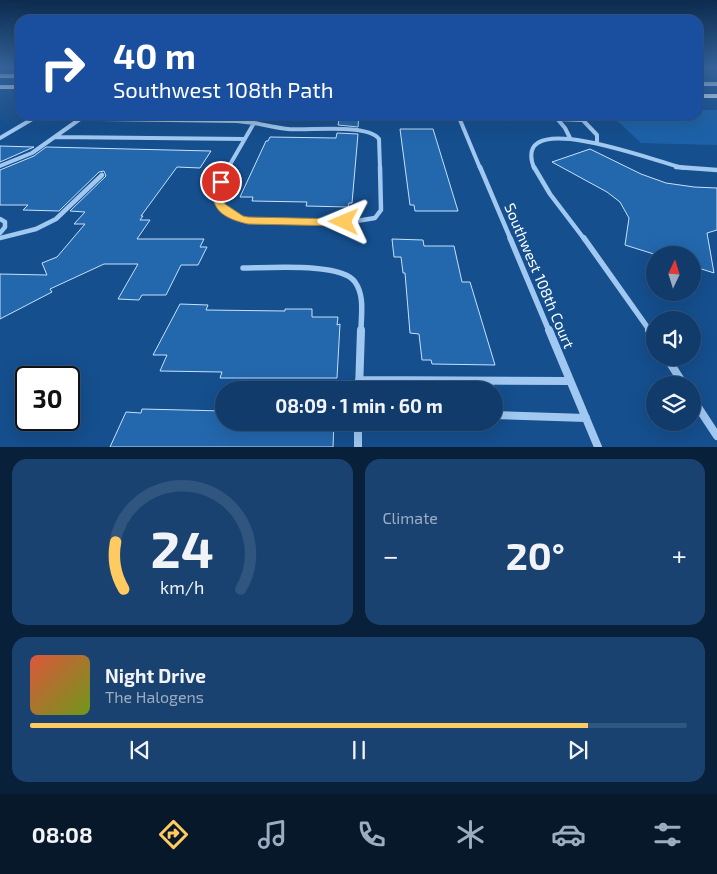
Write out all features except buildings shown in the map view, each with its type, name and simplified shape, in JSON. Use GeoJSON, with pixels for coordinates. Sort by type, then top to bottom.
{"type":"FeatureCollection","features":[{"type":"Feature","properties":{"kind":"main road"},"geometry":{"type":"LineString","coordinates":[[703,96],[717,96]]}},
{"type":"Feature","properties":{"kind":"street"},"geometry":{"type":"LineString","coordinates":[[0,138],[31,120]]}},
{"type":"Feature","properties":{"kind":"street"},"geometry":{"type":"LineString","coordinates":[[0,166],[26,157],[79,120]]}},
{"type":"Feature","properties":{"kind":"street"},"geometry":{"type":"LineString","coordinates":[[154,120],[254,123],[287,128],[366,131],[374,133],[379,139],[381,210],[375,218],[344,222],[248,221],[228,212],[220,206],[217,192],[225,173],[254,123]]}},
{"type":"Feature","properties":{"kind":"street","name":"Southwest 108th Court"},"geometry":{"type":"LineString","coordinates":[[460,120],[598,446]]}},
{"type":"Feature","properties":{"kind":"street"},"geometry":{"type":"LineString","coordinates":[[558,120],[569,133],[570,138]]}},
{"type":"Feature","properties":{"kind":"street"},"geometry":{"type":"LineString","coordinates":[[582,120],[597,135],[597,143]]}},
{"type":"Feature","properties":{"kind":"street"},"geometry":{"type":"LineString","coordinates":[[55,137],[245,139]]}},
{"type":"Feature","properties":{"kind":"street"},"geometry":{"type":"LineString","coordinates":[[646,326],[546,189],[536,171],[532,158],[535,144],[543,139],[570,138],[597,143],[671,166],[717,170]]}},
{"type":"Feature","properties":{"kind":"street"},"geometry":{"type":"LineString","coordinates":[[0,238],[36,229],[56,219],[102,175]]}},
{"type":"Feature","properties":{"kind":"street"},"geometry":{"type":"LineString","coordinates":[[0,219],[5,222],[5,227],[0,233]]}},
{"type":"Feature","properties":{"kind":"street"},"geometry":{"type":"LineString","coordinates":[[243,268],[324,268],[346,274],[355,281],[362,298],[359,380],[488,381]]}},
{"type":"Feature","properties":{"kind":"street"},"geometry":{"type":"LineString","coordinates":[[503,381],[570,381]]}},
{"type":"Feature","properties":{"kind":"street"},"geometry":{"type":"LineString","coordinates":[[701,412],[717,436]]}},
{"type":"Feature","properties":{"kind":"street"},"geometry":{"type":"LineString","coordinates":[[503,415],[586,418]]}},
{"type":"Feature","properties":{"kind":"street"},"geometry":{"type":"LineString","coordinates":[[358,431],[358,446]]}},
{"type":"Feature","properties":{"kind":"shaded area"},"geometry":{"type":"Polygon","coordinates":[[[703,110],[717,110],[717,145],[641,143],[616,120],[703,120],[703,110]]]}},
{"type":"Feature","properties":{"kind":"route"},"geometry":{"type":"LineString","coordinates":[[221,182],[217,192],[220,206],[239,219],[248,221],[344,222]]}}]}
